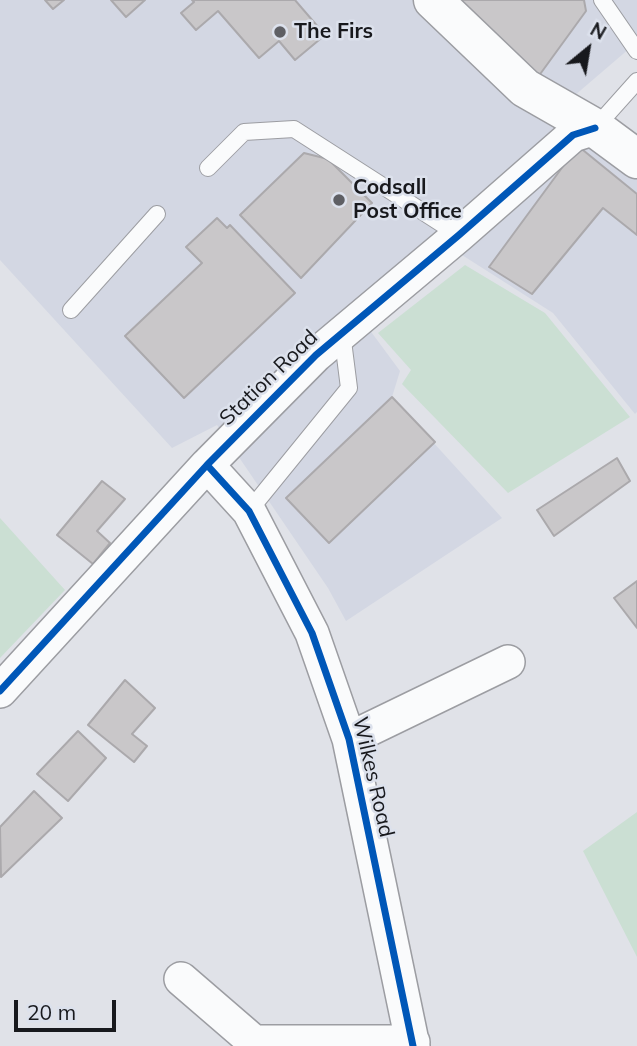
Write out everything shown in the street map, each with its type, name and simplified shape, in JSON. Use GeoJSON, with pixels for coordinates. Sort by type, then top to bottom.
{"type":"FeatureCollection","features":[{"type":"Feature","properties":{"kind":"street"},"geometry":{"type":"LineString","coordinates":[[433,0],[525,88],[595,128],[637,159]]}},
{"type":"Feature","properties":{"kind":"street","name":"Station Road"},"geometry":{"type":"LineString","coordinates":[[0,691],[207,465],[316,355],[460,235],[573,135],[595,128]]}},
{"type":"Feature","properties":{"kind":"street","name":"Wilkes Road"},"geometry":{"type":"LineString","coordinates":[[207,465],[249,511],[312,633],[349,739],[413,1044]]}},
{"type":"Feature","properties":{"kind":"street"},"geometry":{"type":"LineString","coordinates":[[349,739],[508,662]]}},
{"type":"Feature","properties":{"kind":"street"},"geometry":{"type":"LineString","coordinates":[[181,979],[254,1042],[413,1044]]}},
{"type":"Feature","properties":{"kind":"lane"},"geometry":{"type":"LineString","coordinates":[[602,0],[637,51]]}},
{"type":"Feature","properties":{"kind":"lane"},"geometry":{"type":"LineString","coordinates":[[595,128],[637,81]]}},
{"type":"Feature","properties":{"kind":"lane"},"geometry":{"type":"LineString","coordinates":[[208,168],[244,132],[294,129],[460,235]]}},
{"type":"Feature","properties":{"kind":"lane"},"geometry":{"type":"LineString","coordinates":[[71,310],[157,215]]}},
{"type":"Feature","properties":{"kind":"lane"},"geometry":{"type":"LineString","coordinates":[[249,511],[349,388],[342,333]]}},
{"type":"Feature","properties":{"kind":"shaded area"},"geometry":{"type":"Polygon","coordinates":[[[0,0],[637,0],[637,42],[560,108],[637,179],[637,412],[635,414],[553,313],[462,255],[369,329],[400,371],[392,397],[502,518],[346,621],[328,588],[217,425],[172,448],[0,260],[0,0]]]}},
{"type":"Feature","properties":{"kind":"green space"},"geometry":{"type":"Polygon","coordinates":[[[465,265],[545,313],[630,417],[508,493],[402,384],[411,370],[378,333],[465,265]]]}},
{"type":"Feature","properties":{"kind":"green space"},"geometry":{"type":"Polygon","coordinates":[[[0,518],[65,590],[0,658],[0,518]]]}},
{"type":"Feature","properties":{"kind":"green space"},"geometry":{"type":"Polygon","coordinates":[[[637,812],[637,957],[583,851],[637,812]]]}},
{"type":"Feature","properties":{"kind":"building"},"geometry":{"type":"Polygon","coordinates":[[[45,0],[64,0],[53,9],[45,0]]]}},
{"type":"Feature","properties":{"kind":"building"},"geometry":{"type":"Polygon","coordinates":[[[111,0],[145,0],[126,17],[111,0]]]}},
{"type":"Feature","properties":{"kind":"building","name":"The Firs"},"geometry":{"type":"Polygon","coordinates":[[[192,0],[295,0],[325,35],[295,60],[279,41],[259,58],[218,11],[196,30],[181,13],[194,2],[192,0]]]}},
{"type":"Feature","properties":{"kind":"building"},"geometry":{"type":"Polygon","coordinates":[[[459,0],[584,0],[586,11],[538,77],[459,0]]]}},
{"type":"Feature","properties":{"kind":"building"},"geometry":{"type":"Polygon","coordinates":[[[578,146],[637,194],[637,235],[603,208],[532,294],[489,267],[578,146]]]}},
{"type":"Feature","properties":{"kind":"building"},"geometry":{"type":"Polygon","coordinates":[[[304,153],[328,159],[372,203],[301,278],[240,215],[304,153]]]}},
{"type":"Feature","properties":{"kind":"building"},"geometry":{"type":"Polygon","coordinates":[[[217,218],[227,228],[230,225],[295,293],[184,398],[125,336],[202,263],[186,247],[217,218]]]}},
{"type":"Feature","properties":{"kind":"building"},"geometry":{"type":"Polygon","coordinates":[[[392,397],[435,442],[329,543],[286,498],[392,397]]]}},
{"type":"Feature","properties":{"kind":"building"},"geometry":{"type":"Polygon","coordinates":[[[617,458],[630,481],[554,536],[537,510],[617,458]]]}},
{"type":"Feature","properties":{"kind":"building"},"geometry":{"type":"Polygon","coordinates":[[[102,481],[125,499],[97,531],[110,543],[93,564],[57,535],[102,481]]]}},
{"type":"Feature","properties":{"kind":"building"},"geometry":{"type":"Polygon","coordinates":[[[637,581],[637,628],[614,598],[637,581]]]}},
{"type":"Feature","properties":{"kind":"building"},"geometry":{"type":"Polygon","coordinates":[[[125,680],[155,708],[132,734],[147,746],[134,762],[88,725],[125,680]]]}},
{"type":"Feature","properties":{"kind":"building"},"geometry":{"type":"Polygon","coordinates":[[[78,731],[106,758],[68,801],[37,774],[78,731]]]}},
{"type":"Feature","properties":{"kind":"building"},"geometry":{"type":"Polygon","coordinates":[[[34,791],[62,818],[1,877],[0,827],[34,791]]]}},
{"type":"Feature","properties":{"kind":"cycle path"},"geometry":{"type":"LineString","coordinates":[[0,691],[207,465],[316,355],[573,135],[595,128]]}},
{"type":"Feature","properties":{"kind":"cycle path"},"geometry":{"type":"LineString","coordinates":[[207,465],[249,511],[312,633],[349,739],[413,1046]]}},
{"type":"Feature","properties":{"kind":"place","name":"The Firs"},"geometry":{"type":"Point","coordinates":[280,32]}},
{"type":"Feature","properties":{"kind":"place","name":"Codsall Post Office"},"geometry":{"type":"Point","coordinates":[339,200]}}]}
